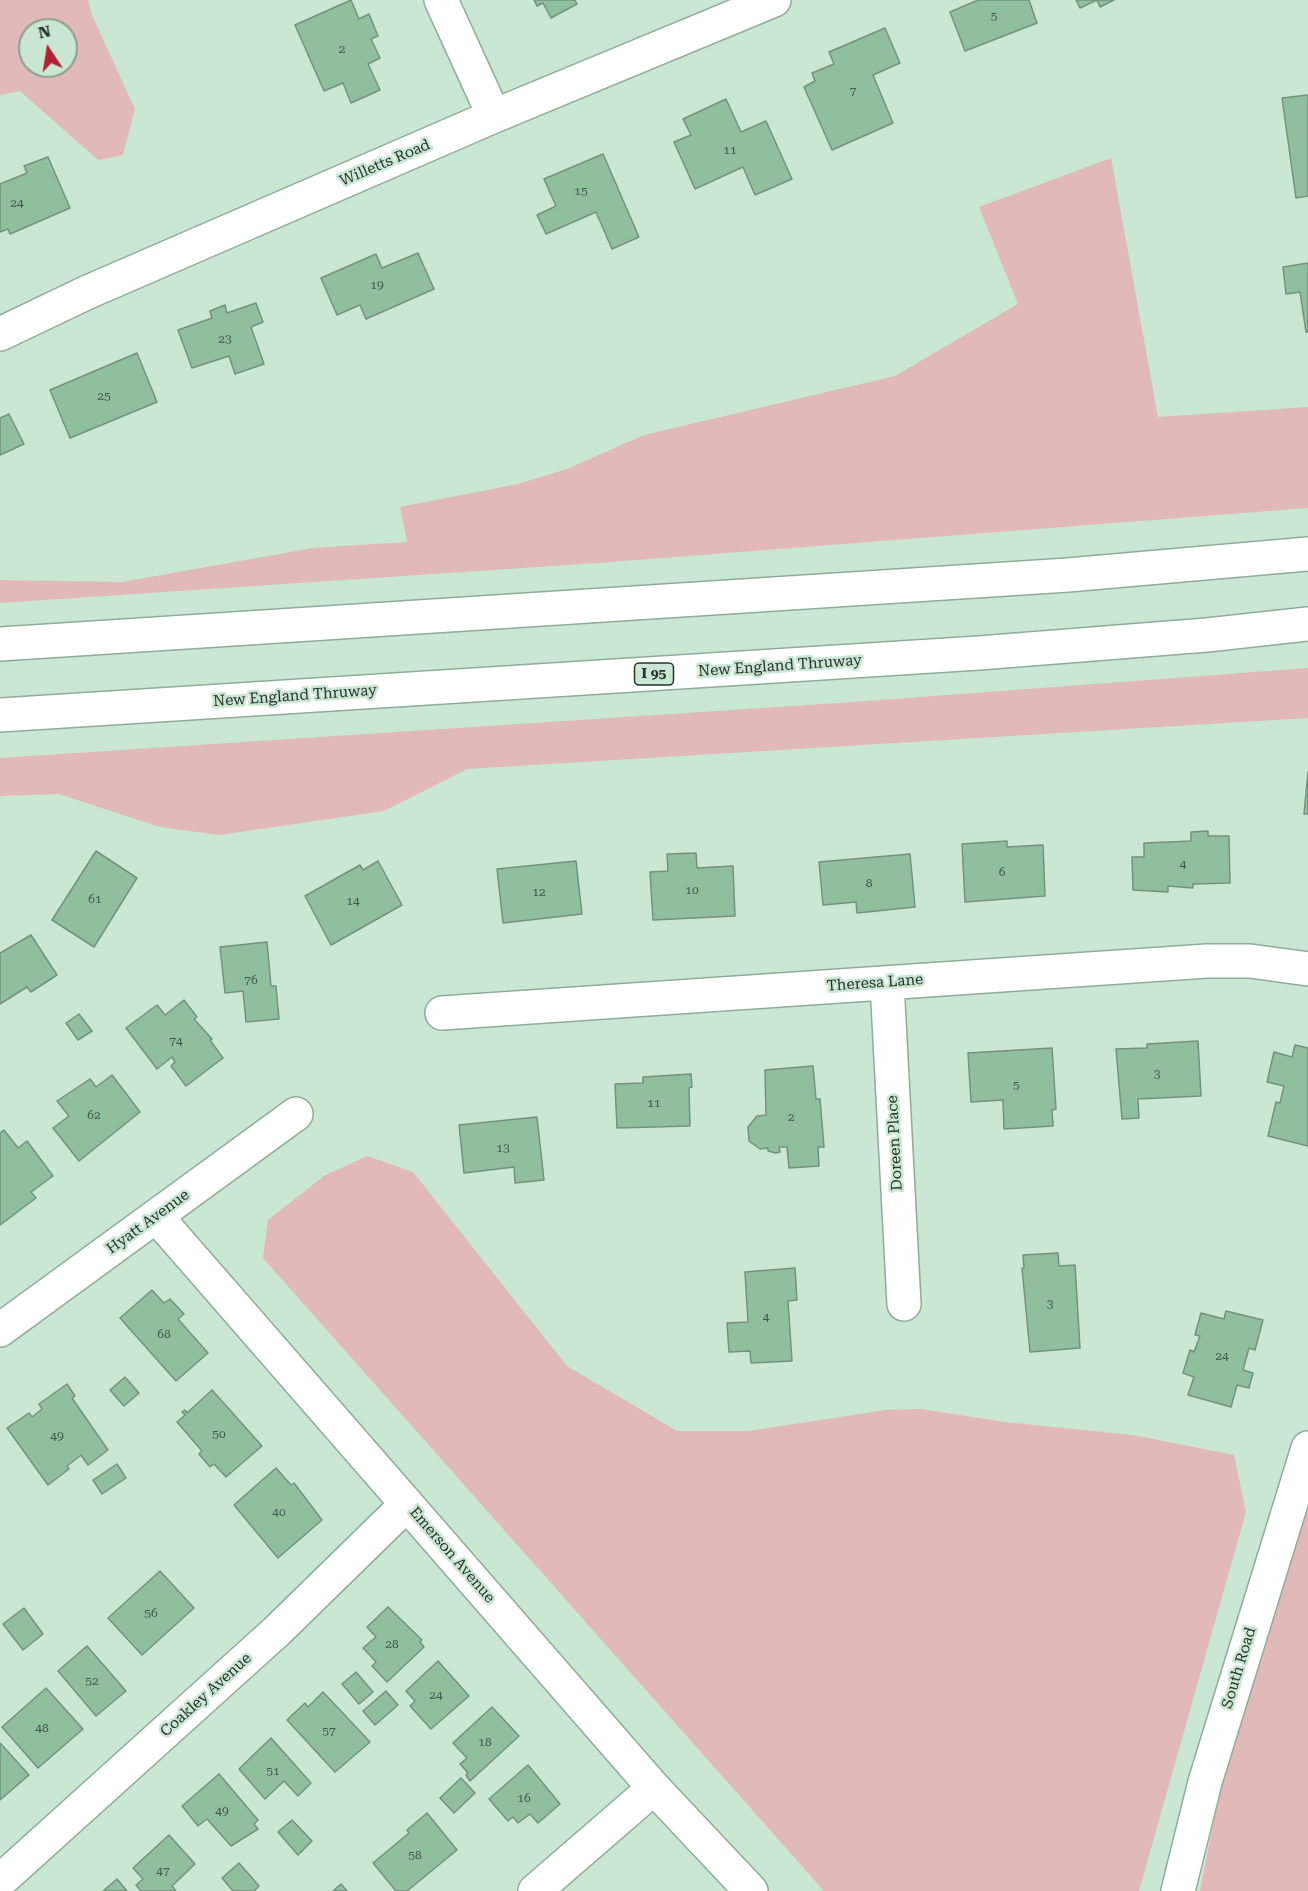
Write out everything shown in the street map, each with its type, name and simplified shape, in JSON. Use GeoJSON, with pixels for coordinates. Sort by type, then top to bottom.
{"type":"FeatureCollection","features":[{"type":"Feature","properties":{"kind":"main road"},"geometry":{"type":"LineString","coordinates":[[441,0],[494,116]]}},
{"type":"Feature","properties":{"kind":"main road","name":"Willetts Road"},"geometry":{"type":"LineString","coordinates":[[0,334],[88,292],[494,116],[774,0]]}},
{"type":"Feature","properties":{"kind":"main road"},"geometry":{"type":"LineString","coordinates":[[0,644],[1079,574],[1308,554]]}},
{"type":"Feature","properties":{"kind":"main road","name":"New England Thruway"},"geometry":{"type":"LineString","coordinates":[[0,715],[990,652],[1207,635],[1308,624]]}},
{"type":"Feature","properties":{"kind":"main road","name":"Theresa Lane"},"geometry":{"type":"LineString","coordinates":[[442,1013],[1207,961],[1250,961],[1308,969]]}},
{"type":"Feature","properties":{"kind":"main road","name":"Doreen Place"},"geometry":{"type":"LineString","coordinates":[[886,983],[904,1304]]}},
{"type":"Feature","properties":{"kind":"main road","name":"Hyatt Avenue"},"geometry":{"type":"LineString","coordinates":[[0,1329],[296,1114]]}},
{"type":"Feature","properties":{"kind":"main road","name":"Emerson Avenue"},"geometry":{"type":"LineString","coordinates":[[156,1216],[654,1788],[751,1891]]}},
{"type":"Feature","properties":{"kind":"main road","name":"South Road"},"geometry":{"type":"LineString","coordinates":[[1178,1891],[1205,1782],[1308,1448]]}},
{"type":"Feature","properties":{"kind":"main road","name":"Coakley Avenue"},"geometry":{"type":"LineString","coordinates":[[0,1881],[277,1630],[407,1504]]}},
{"type":"Feature","properties":{"kind":"main road"},"geometry":{"type":"LineString","coordinates":[[535,1891],[654,1788]]}},
{"type":"Feature","properties":{"kind":"shaded area"},"geometry":{"type":"Polygon","coordinates":[[[0,0],[88,0],[92,15],[135,109],[123,155],[98,160],[20,91],[0,95],[0,0]]]}},
{"type":"Feature","properties":{"kind":"shaded area"},"geometry":{"type":"Polygon","coordinates":[[[1111,158],[1158,417],[1308,407],[1308,508],[598,563],[0,603],[0,580],[122,582],[313,548],[407,542],[400,507],[518,484],[567,469],[644,435],[895,376],[1018,304],[979,207],[1111,158]]]}},
{"type":"Feature","properties":{"kind":"shaded area"},"geometry":{"type":"Polygon","coordinates":[[[1308,668],[1308,718],[467,769],[384,811],[219,835],[160,827],[59,794],[0,796],[0,758],[854,702],[1308,668]]]}},
{"type":"Feature","properties":{"kind":"shaded area"},"geometry":{"type":"Polygon","coordinates":[[[367,1156],[413,1172],[567,1366],[677,1431],[748,1431],[886,1410],[921,1409],[1004,1422],[1133,1435],[1234,1455],[1246,1512],[1139,1891],[824,1891],[263,1258],[268,1220],[324,1176],[367,1156]]]}},
{"type":"Feature","properties":{"kind":"shaded area"},"geometry":{"type":"Polygon","coordinates":[[[1308,1506],[1308,1891],[1200,1891],[1222,1778],[1308,1506]]]}},
{"type":"Feature","properties":{"kind":"building"},"geometry":{"type":"Polygon","coordinates":[[[351,0],[359,19],[369,14],[378,36],[371,39],[380,58],[368,64],[380,90],[351,103],[343,83],[324,91],[295,25],[351,0]]]}},
{"type":"Feature","properties":{"kind":"building"},"geometry":{"type":"Polygon","coordinates":[[[534,0],[575,0],[577,4],[551,18],[543,3],[537,6],[534,0]]]}},
{"type":"Feature","properties":{"kind":"building"},"geometry":{"type":"Polygon","coordinates":[[[978,0],[1029,0],[1037,23],[965,51],[950,12],[978,0]]]}},
{"type":"Feature","properties":{"kind":"building"},"geometry":{"type":"Polygon","coordinates":[[[1076,0],[1097,0],[1080,8],[1076,0]]]}},
{"type":"Feature","properties":{"kind":"building"},"geometry":{"type":"Polygon","coordinates":[[[1097,0],[1114,0],[1100,7],[1097,0]]]}},
{"type":"Feature","properties":{"kind":"building"},"geometry":{"type":"Polygon","coordinates":[[[885,28],[900,63],[873,75],[893,123],[832,150],[804,87],[815,81],[812,73],[834,64],[829,52],[885,28]]]}},
{"type":"Feature","properties":{"kind":"building"},"geometry":{"type":"Polygon","coordinates":[[[1308,95],[1308,196],[1296,198],[1282,98],[1308,95]]]}},
{"type":"Feature","properties":{"kind":"building"},"geometry":{"type":"Polygon","coordinates":[[[726,99],[741,132],[766,121],[792,179],[755,195],[743,167],[695,189],[674,142],[691,135],[683,119],[726,99]]]}},
{"type":"Feature","properties":{"kind":"building"},"geometry":{"type":"Polygon","coordinates":[[[603,154],[639,237],[612,249],[596,212],[546,234],[537,215],[556,206],[544,179],[603,154]]]}},
{"type":"Feature","properties":{"kind":"building"},"geometry":{"type":"Polygon","coordinates":[[[48,157],[70,208],[10,234],[8,229],[0,232],[0,184],[27,173],[24,166],[48,157]]]}},
{"type":"Feature","properties":{"kind":"building"},"geometry":{"type":"Polygon","coordinates":[[[418,253],[434,289],[366,319],[360,305],[337,315],[321,278],[376,254],[382,268],[418,253]]]}},
{"type":"Feature","properties":{"kind":"building"},"geometry":{"type":"Polygon","coordinates":[[[1308,263],[1308,332],[1306,332],[1300,292],[1286,294],[1283,267],[1308,263]]]}},
{"type":"Feature","properties":{"kind":"building"},"geometry":{"type":"Polygon","coordinates":[[[256,303],[263,322],[251,327],[264,364],[235,374],[229,356],[192,368],[178,330],[212,318],[210,311],[225,305],[227,313],[256,303]]]}},
{"type":"Feature","properties":{"kind":"building"},"geometry":{"type":"Polygon","coordinates":[[[137,353],[157,402],[70,438],[50,390],[137,353]]]}},
{"type":"Feature","properties":{"kind":"building"},"geometry":{"type":"Polygon","coordinates":[[[9,414],[24,444],[0,455],[0,418],[9,414]]]}},
{"type":"Feature","properties":{"kind":"building"},"geometry":{"type":"Polygon","coordinates":[[[1308,772],[1308,814],[1304,814],[1308,772]]]}},
{"type":"Feature","properties":{"kind":"building"},"geometry":{"type":"Polygon","coordinates":[[[1208,831],[1208,836],[1229,836],[1230,883],[1193,884],[1193,888],[1168,886],[1168,892],[1133,890],[1132,857],[1144,857],[1144,843],[1191,841],[1191,832],[1208,831]]]}},
{"type":"Feature","properties":{"kind":"building"},"geometry":{"type":"Polygon","coordinates":[[[1007,841],[1007,847],[1043,845],[1045,896],[965,902],[962,844],[1007,841]]]}},
{"type":"Feature","properties":{"kind":"building"},"geometry":{"type":"Polygon","coordinates":[[[96,851],[137,878],[94,947],[52,920],[96,851]]]}},
{"type":"Feature","properties":{"kind":"building"},"geometry":{"type":"Polygon","coordinates":[[[696,853],[697,868],[733,866],[735,916],[653,920],[650,872],[668,871],[667,854],[696,853]]]}},
{"type":"Feature","properties":{"kind":"building"},"geometry":{"type":"Polygon","coordinates":[[[910,854],[915,907],[857,913],[856,902],[823,905],[819,862],[910,854]]]}},
{"type":"Feature","properties":{"kind":"building"},"geometry":{"type":"Polygon","coordinates":[[[378,861],[402,905],[331,945],[305,896],[360,865],[363,870],[378,861]]]}},
{"type":"Feature","properties":{"kind":"building"},"geometry":{"type":"Polygon","coordinates":[[[576,861],[582,914],[503,923],[497,869],[576,861]]]}},
{"type":"Feature","properties":{"kind":"building"},"geometry":{"type":"Polygon","coordinates":[[[31,935],[57,975],[31,992],[27,987],[0,1004],[0,953],[31,935]]]}},
{"type":"Feature","properties":{"kind":"building"},"geometry":{"type":"Polygon","coordinates":[[[267,942],[271,986],[276,986],[279,1019],[246,1022],[243,991],[225,993],[220,947],[267,942]]]}},
{"type":"Feature","properties":{"kind":"building"},"geometry":{"type":"Polygon","coordinates":[[[184,1000],[197,1017],[194,1019],[212,1039],[210,1040],[223,1058],[186,1086],[171,1066],[175,1062],[172,1057],[157,1069],[126,1028],[157,1005],[165,1015],[184,1000]]]}},
{"type":"Feature","properties":{"kind":"building"},"geometry":{"type":"Polygon","coordinates":[[[79,1014],[92,1031],[78,1040],[66,1023],[79,1014]]]}},
{"type":"Feature","properties":{"kind":"building"},"geometry":{"type":"Polygon","coordinates":[[[1198,1041],[1201,1096],[1138,1099],[1139,1118],[1122,1119],[1116,1049],[1147,1048],[1147,1044],[1198,1041]]]}},
{"type":"Feature","properties":{"kind":"building"},"geometry":{"type":"Polygon","coordinates":[[[1295,1045],[1308,1048],[1308,1146],[1268,1136],[1276,1102],[1280,1103],[1284,1086],[1267,1082],[1274,1052],[1292,1057],[1295,1045]]]}},
{"type":"Feature","properties":{"kind":"building"},"geometry":{"type":"Polygon","coordinates":[[[1052,1048],[1056,1109],[1052,1110],[1053,1126],[1004,1129],[1003,1100],[971,1102],[968,1053],[1052,1048]]]}},
{"type":"Feature","properties":{"kind":"building"},"geometry":{"type":"Polygon","coordinates":[[[813,1066],[816,1099],[820,1099],[824,1147],[818,1147],[819,1166],[789,1168],[787,1147],[779,1147],[780,1152],[776,1153],[768,1151],[768,1148],[760,1149],[749,1141],[748,1127],[757,1116],[766,1115],[765,1070],[813,1066]]]}},
{"type":"Feature","properties":{"kind":"building"},"geometry":{"type":"Polygon","coordinates":[[[691,1074],[690,1126],[617,1128],[615,1084],[643,1083],[643,1077],[691,1074]]]}},
{"type":"Feature","properties":{"kind":"building"},"geometry":{"type":"Polygon","coordinates":[[[112,1075],[140,1112],[79,1161],[53,1128],[69,1116],[57,1101],[90,1079],[96,1087],[112,1075]]]}},
{"type":"Feature","properties":{"kind":"building"},"geometry":{"type":"Polygon","coordinates":[[[537,1117],[544,1180],[515,1183],[514,1167],[464,1173],[459,1125],[537,1117]]]}},
{"type":"Feature","properties":{"kind":"building"},"geometry":{"type":"Polygon","coordinates":[[[4,1130],[18,1148],[27,1141],[53,1176],[31,1192],[36,1198],[0,1225],[0,1133],[4,1130]]]}},
{"type":"Feature","properties":{"kind":"building"},"geometry":{"type":"Polygon","coordinates":[[[1058,1253],[1059,1266],[1075,1265],[1080,1348],[1030,1352],[1022,1268],[1024,1268],[1023,1255],[1058,1253]]]}},
{"type":"Feature","properties":{"kind":"building"},"geometry":{"type":"Polygon","coordinates":[[[795,1268],[797,1300],[788,1301],[792,1361],[751,1363],[750,1351],[729,1352],[727,1323],[748,1322],[745,1272],[795,1268]]]}},
{"type":"Feature","properties":{"kind":"building"},"geometry":{"type":"Polygon","coordinates":[[[152,1290],[164,1303],[170,1299],[184,1314],[178,1319],[208,1353],[176,1381],[120,1318],[152,1290]]]}},
{"type":"Feature","properties":{"kind":"building"},"geometry":{"type":"Polygon","coordinates":[[[1226,1311],[1263,1320],[1255,1350],[1249,1348],[1243,1370],[1253,1373],[1249,1388],[1237,1385],[1231,1407],[1188,1395],[1194,1377],[1183,1373],[1190,1350],[1194,1352],[1200,1336],[1195,1335],[1201,1313],[1224,1319],[1226,1311]]]}},
{"type":"Feature","properties":{"kind":"building"},"geometry":{"type":"Polygon","coordinates":[[[125,1377],[139,1393],[124,1406],[110,1390],[125,1377]]]}},
{"type":"Feature","properties":{"kind":"building"},"geometry":{"type":"Polygon","coordinates":[[[67,1384],[75,1396],[72,1398],[108,1450],[88,1465],[81,1455],[67,1466],[69,1469],[48,1485],[7,1428],[29,1413],[32,1417],[42,1409],[39,1404],[67,1384]]]}},
{"type":"Feature","properties":{"kind":"building"},"geometry":{"type":"Polygon","coordinates":[[[212,1390],[262,1446],[226,1477],[214,1464],[210,1467],[199,1454],[202,1451],[177,1422],[185,1415],[182,1412],[185,1410],[187,1413],[212,1390]]]}},
{"type":"Feature","properties":{"kind":"building"},"geometry":{"type":"Polygon","coordinates":[[[117,1464],[126,1478],[102,1494],[93,1480],[117,1464]]]}},
{"type":"Feature","properties":{"kind":"building"},"geometry":{"type":"Polygon","coordinates":[[[276,1468],[291,1485],[294,1483],[322,1520],[278,1558],[234,1505],[276,1468]]]}},
{"type":"Feature","properties":{"kind":"building"},"geometry":{"type":"Polygon","coordinates":[[[160,1571],[194,1608],[142,1655],[108,1618],[160,1571]]]}},
{"type":"Feature","properties":{"kind":"building"},"geometry":{"type":"Polygon","coordinates":[[[388,1607],[422,1640],[420,1642],[424,1647],[387,1682],[372,1666],[376,1662],[363,1648],[376,1637],[367,1627],[388,1607]]]}},
{"type":"Feature","properties":{"kind":"building"},"geometry":{"type":"Polygon","coordinates":[[[24,1608],[43,1634],[23,1650],[3,1624],[24,1608]]]}},
{"type":"Feature","properties":{"kind":"building"},"geometry":{"type":"Polygon","coordinates":[[[87,1646],[126,1691],[96,1716],[58,1671],[87,1646]]]}},
{"type":"Feature","properties":{"kind":"building"},"geometry":{"type":"Polygon","coordinates":[[[438,1661],[469,1696],[431,1729],[410,1706],[415,1701],[406,1691],[438,1661]]]}},
{"type":"Feature","properties":{"kind":"building"},"geometry":{"type":"Polygon","coordinates":[[[356,1672],[373,1692],[359,1704],[342,1684],[356,1672]]]}},
{"type":"Feature","properties":{"kind":"building"},"geometry":{"type":"Polygon","coordinates":[[[46,1688],[83,1729],[38,1768],[2,1727],[46,1688]]]}},
{"type":"Feature","properties":{"kind":"building"},"geometry":{"type":"Polygon","coordinates":[[[386,1691],[398,1705],[375,1725],[363,1711],[386,1691]]]}},
{"type":"Feature","properties":{"kind":"building"},"geometry":{"type":"Polygon","coordinates":[[[323,1692],[370,1742],[335,1772],[287,1720],[305,1703],[308,1707],[323,1692]]]}},
{"type":"Feature","properties":{"kind":"building"},"geometry":{"type":"Polygon","coordinates":[[[492,1707],[519,1736],[470,1781],[466,1775],[468,1773],[460,1764],[467,1758],[453,1743],[492,1707]]]}},
{"type":"Feature","properties":{"kind":"building"},"geometry":{"type":"Polygon","coordinates":[[[271,1738],[311,1783],[298,1796],[284,1781],[265,1799],[239,1769],[271,1738]]]}},
{"type":"Feature","properties":{"kind":"building"},"geometry":{"type":"Polygon","coordinates":[[[0,1743],[29,1775],[0,1800],[0,1743]]]}},
{"type":"Feature","properties":{"kind":"building"},"geometry":{"type":"Polygon","coordinates":[[[528,1765],[560,1804],[538,1823],[530,1814],[518,1823],[513,1817],[508,1821],[489,1799],[528,1765]]]}},
{"type":"Feature","properties":{"kind":"building"},"geometry":{"type":"Polygon","coordinates":[[[219,1774],[258,1820],[254,1824],[258,1829],[231,1846],[207,1819],[198,1826],[182,1806],[219,1774]]]}},
{"type":"Feature","properties":{"kind":"building"},"geometry":{"type":"Polygon","coordinates":[[[461,1778],[475,1793],[454,1813],[440,1798],[461,1778]]]}},
{"type":"Feature","properties":{"kind":"building"},"geometry":{"type":"Polygon","coordinates":[[[427,1813],[457,1850],[407,1891],[396,1891],[373,1863],[409,1833],[407,1830],[427,1813]]]}},
{"type":"Feature","properties":{"kind":"building"},"geometry":{"type":"Polygon","coordinates":[[[292,1820],[312,1841],[298,1855],[278,1832],[292,1820]]]}},
{"type":"Feature","properties":{"kind":"building"},"geometry":{"type":"Polygon","coordinates":[[[169,1835],[195,1864],[172,1886],[176,1891],[141,1891],[136,1885],[143,1879],[133,1868],[169,1835]]]}},
{"type":"Feature","properties":{"kind":"building"},"geometry":{"type":"Polygon","coordinates":[[[239,1863],[259,1886],[254,1891],[233,1891],[222,1878],[239,1863]]]}},
{"type":"Feature","properties":{"kind":"building"},"geometry":{"type":"Polygon","coordinates":[[[117,1879],[127,1891],[103,1891],[117,1879]]]}},
{"type":"Feature","properties":{"kind":"building"},"geometry":{"type":"Polygon","coordinates":[[[341,1884],[347,1891],[333,1891],[341,1884]]]}}]}
